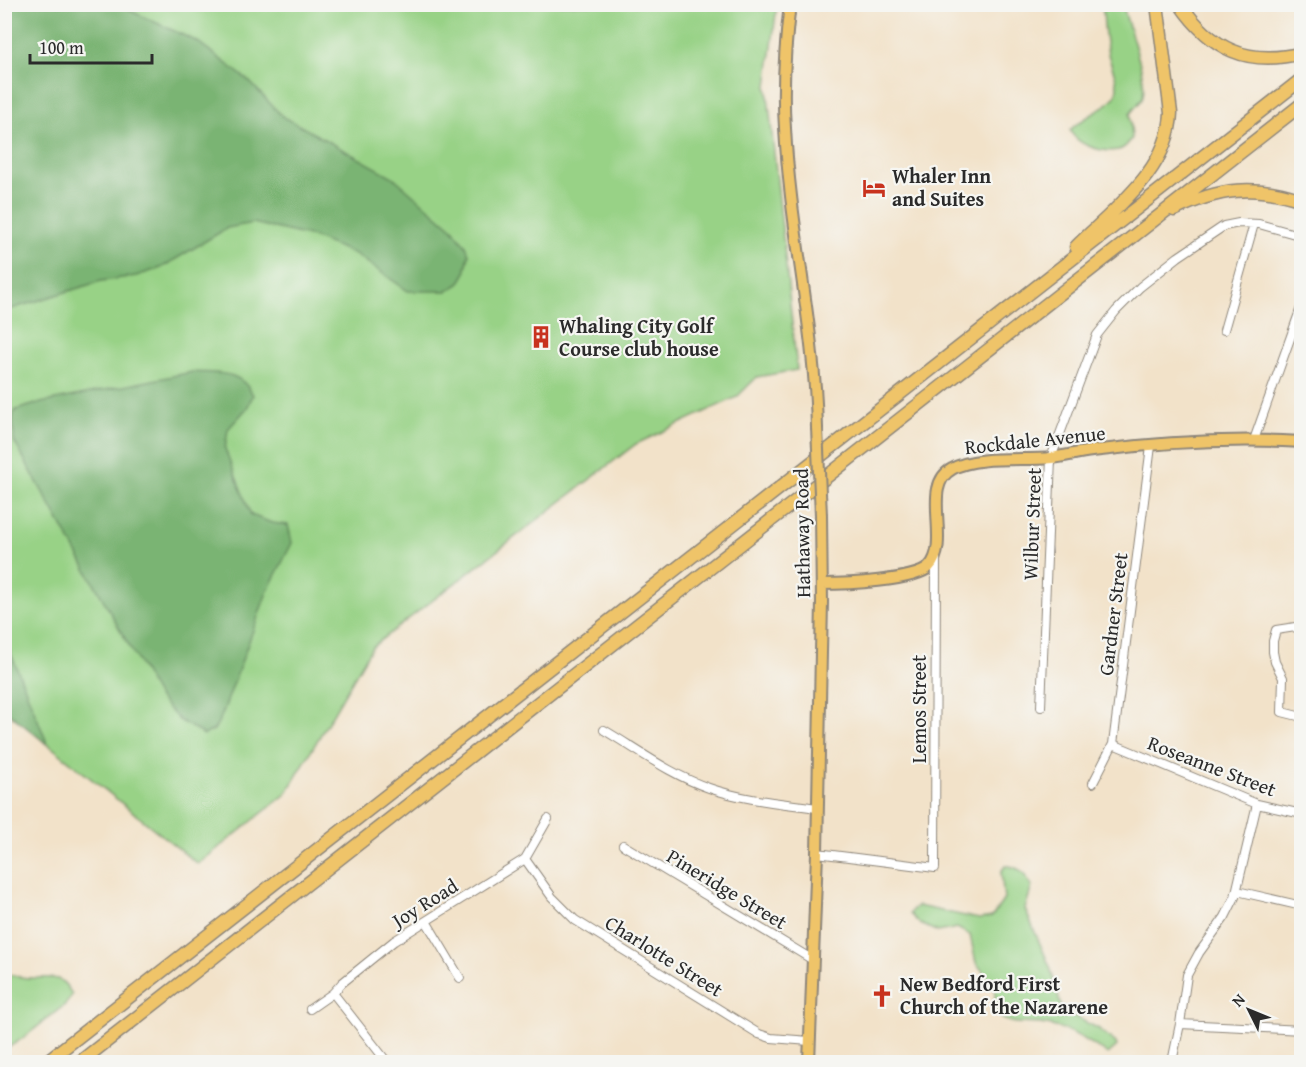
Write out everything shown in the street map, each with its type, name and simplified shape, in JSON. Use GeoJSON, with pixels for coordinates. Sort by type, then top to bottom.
{"type":"FeatureCollection","features":[{"type":"Feature","properties":{"kind":"highway"},"geometry":{"type":"LineString","coordinates":[[1043,280],[1137,185],[1152,168],[1162,151],[1169,133],[1171,113],[1157,4]]}},
{"type":"Feature","properties":{"kind":"highway"},"geometry":{"type":"LineString","coordinates":[[1180,4],[1193,23],[1208,38],[1234,52],[1264,58],[1302,53]]}},
{"type":"Feature","properties":{"kind":"highway"},"geometry":{"type":"LineString","coordinates":[[46,1062],[1302,79]]}},
{"type":"Feature","properties":{"kind":"highway"},"geometry":{"type":"LineString","coordinates":[[80,1062],[1302,104]]}},
{"type":"Feature","properties":{"kind":"highway"},"geometry":{"type":"LineString","coordinates":[[1154,220],[1192,202],[1238,189],[1266,191],[1302,200]]}},
{"type":"Feature","properties":{"kind":"main road","name":"Hathaway Road"},"geometry":{"type":"LineString","coordinates":[[790,4],[784,78],[784,127],[815,382],[821,515],[822,584],[817,853],[809,1062]]}},
{"type":"Feature","properties":{"kind":"main road","name":"Rockdale Avenue"},"geometry":{"type":"LineString","coordinates":[[936,550],[938,488],[941,479],[948,471],[960,465],[979,461],[1051,458],[1092,451],[1198,441],[1302,441]]}},
{"type":"Feature","properties":{"kind":"main road"},"geometry":{"type":"LineString","coordinates":[[822,584],[855,583],[915,574],[929,567],[936,550]]}},
{"type":"Feature","properties":{"kind":"street","name":"Wilbur Street"},"geometry":{"type":"LineString","coordinates":[[1041,706],[1051,458],[1095,341],[1116,310],[1140,287],[1217,230],[1231,224],[1254,224],[1302,236]]}},
{"type":"Feature","properties":{"kind":"street"},"geometry":{"type":"LineString","coordinates":[[1224,330],[1254,224]]}},
{"type":"Feature","properties":{"kind":"street"},"geometry":{"type":"LineString","coordinates":[[1254,440],[1302,305]]}},
{"type":"Feature","properties":{"kind":"street","name":"Gardner Street"},"geometry":{"type":"LineString","coordinates":[[1093,783],[1113,744],[1151,446]]}},
{"type":"Feature","properties":{"kind":"street","name":"Lemos Street"},"geometry":{"type":"LineString","coordinates":[[817,853],[935,868],[936,550]]}},
{"type":"Feature","properties":{"kind":"street"},"geometry":{"type":"LineString","coordinates":[[1302,626],[1276,630],[1273,647],[1275,662],[1283,678],[1282,712],[1302,717]]}},
{"type":"Feature","properties":{"kind":"street"},"geometry":{"type":"LineString","coordinates":[[604,730],[679,775],[708,788],[735,796],[817,808]]}},
{"type":"Feature","properties":{"kind":"street","name":"Roseanne Street"},"geometry":{"type":"LineString","coordinates":[[1113,744],[1257,804],[1302,814]]}},
{"type":"Feature","properties":{"kind":"street"},"geometry":{"type":"LineString","coordinates":[[1172,1062],[1188,971],[1225,916],[1237,891],[1257,804]]}},
{"type":"Feature","properties":{"kind":"street","name":"Joy Road"},"geometry":{"type":"LineString","coordinates":[[310,1009],[333,993],[394,941],[525,860],[548,819]]}},
{"type":"Feature","properties":{"kind":"street","name":"Pineridge Street"},"geometry":{"type":"LineString","coordinates":[[623,844],[813,960]]}},
{"type":"Feature","properties":{"kind":"street","name":"Charlotte Street"},"geometry":{"type":"LineString","coordinates":[[525,860],[559,907],[575,920],[759,1034],[771,1038],[810,1041]]}},
{"type":"Feature","properties":{"kind":"street"},"geometry":{"type":"LineString","coordinates":[[1237,891],[1302,906]]}},
{"type":"Feature","properties":{"kind":"street"},"geometry":{"type":"LineString","coordinates":[[426,921],[460,978]]}},
{"type":"Feature","properties":{"kind":"street"},"geometry":{"type":"LineString","coordinates":[[333,993],[387,1062]]}},
{"type":"Feature","properties":{"kind":"street"},"geometry":{"type":"LineString","coordinates":[[1180,1024],[1302,1030]]}},
{"type":"Feature","properties":{"kind":"green space"},"geometry":{"type":"Polygon","coordinates":[[[5,4],[118,5],[198,42],[249,81],[282,116],[393,177],[453,229],[469,254],[465,274],[459,284],[447,291],[408,291],[355,254],[313,237],[253,223],[227,228],[161,268],[136,276],[101,281],[5,311],[5,4]]]}},
{"type":"Feature","properties":{"kind":"green space"},"geometry":{"type":"Polygon","coordinates":[[[4,5],[777,5],[767,86],[797,370],[757,377],[737,397],[636,444],[372,647],[286,794],[198,864],[5,710],[4,5]]]}},
{"type":"Feature","properties":{"kind":"green space"},"geometry":{"type":"Polygon","coordinates":[[[1102,5],[1123,5],[1141,67],[1144,91],[1142,99],[1130,114],[1132,138],[1122,148],[1112,151],[1084,144],[1070,130],[1106,105],[1116,95],[1117,83],[1108,54],[1102,5]]]}},
{"type":"Feature","properties":{"kind":"green space"},"geometry":{"type":"Polygon","coordinates":[[[192,372],[219,373],[235,377],[248,387],[253,395],[247,408],[228,429],[225,449],[251,515],[272,523],[288,525],[292,543],[267,592],[222,715],[214,730],[204,735],[179,720],[158,697],[14,441],[13,416],[16,410],[36,404],[192,372]]]}},
{"type":"Feature","properties":{"kind":"green space"},"geometry":{"type":"Polygon","coordinates":[[[5,639],[48,745],[5,710],[5,639]]]}},
{"type":"Feature","properties":{"kind":"green space"},"geometry":{"type":"Polygon","coordinates":[[[1005,866],[1018,869],[1032,886],[1025,909],[1050,967],[1061,1006],[1066,1012],[1099,1029],[1116,1043],[1117,1046],[1108,1054],[1060,1028],[1011,1022],[1001,1017],[995,1007],[995,986],[976,963],[970,935],[957,928],[938,932],[920,924],[910,914],[918,906],[979,919],[992,917],[1004,899],[1001,872],[1005,866]]]}},
{"type":"Feature","properties":{"kind":"green space"},"geometry":{"type":"Polygon","coordinates":[[[5,973],[26,978],[61,980],[72,995],[61,1008],[22,1039],[5,1049],[5,973]]]}},
{"type":"Feature","properties":{"kind":"place","name":"Whaler Inn and Suites"},"geometry":{"type":"Point","coordinates":[874,188]}},
{"type":"Feature","properties":{"kind":"place","name":"Whaling City Golf Course club house"},"geometry":{"type":"Point","coordinates":[541,337]}},
{"type":"Feature","properties":{"kind":"place","name":"New Bedford First Church of the Nazarene"},"geometry":{"type":"Point","coordinates":[882,996]}}]}
